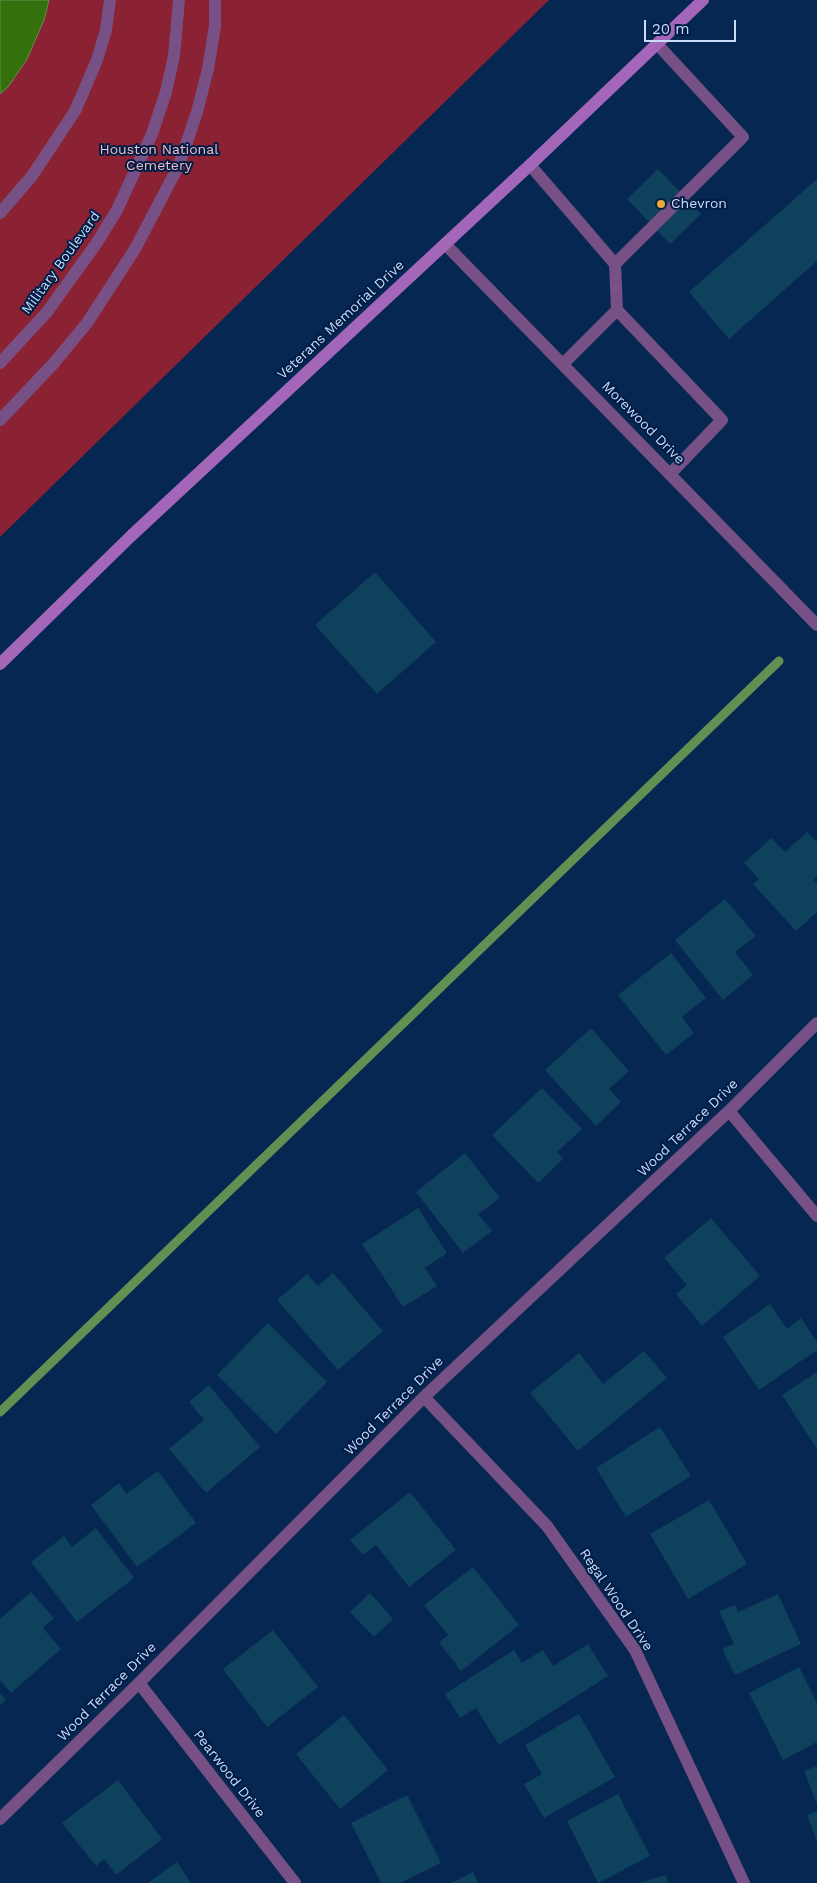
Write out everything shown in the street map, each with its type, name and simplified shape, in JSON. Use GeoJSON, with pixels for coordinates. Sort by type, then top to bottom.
{"type":"FeatureCollection","features":[{"type":"Feature","properties":{"kind":"main road","name":"Veterans Memorial Drive"},"geometry":{"type":"LineString","coordinates":[[0,664],[132,536],[530,165],[555,139],[658,45],[703,0]]}},
{"type":"Feature","properties":{"kind":"street"},"geometry":{"type":"LineString","coordinates":[[0,213],[32,176],[75,111],[97,60],[106,30],[110,0]]}},
{"type":"Feature","properties":{"kind":"street","name":"Military Boulevard"},"geometry":{"type":"LineString","coordinates":[[0,363],[46,312],[96,244],[117,210],[152,134],[166,92],[174,56],[178,0]]}},
{"type":"Feature","properties":{"kind":"street"},"geometry":{"type":"LineString","coordinates":[[0,420],[54,363],[86,323],[135,249],[179,164],[197,112],[208,69],[214,26],[215,0]]}},
{"type":"Feature","properties":{"kind":"street"},"geometry":{"type":"LineString","coordinates":[[615,264],[743,137],[658,45]]}},
{"type":"Feature","properties":{"kind":"street"},"geometry":{"type":"LineString","coordinates":[[530,165],[615,264],[617,310],[722,420],[671,473]]}},
{"type":"Feature","properties":{"kind":"street","name":"Morewood Drive"},"geometry":{"type":"LineString","coordinates":[[445,244],[671,473],[817,625]]}},
{"type":"Feature","properties":{"kind":"street"},"geometry":{"type":"LineString","coordinates":[[563,364],[617,310]]}},
{"type":"Feature","properties":{"kind":"street","name":"Wood Terrace Drive"},"geometry":{"type":"LineString","coordinates":[[0,1819],[139,1683],[424,1397],[729,1111],[817,1023]]}},
{"type":"Feature","properties":{"kind":"street"},"geometry":{"type":"LineString","coordinates":[[729,1111],[817,1216]]}},
{"type":"Feature","properties":{"kind":"street","name":"Regal Wood Drive"},"geometry":{"type":"LineString","coordinates":[[424,1397],[547,1526],[635,1650],[744,1883]]}},
{"type":"Feature","properties":{"kind":"street","name":"Pearwood Drive"},"geometry":{"type":"LineString","coordinates":[[139,1683],[295,1883]]}},
{"type":"Feature","properties":{"kind":"green space","name":"Houston National Cemetery"},"geometry":{"type":"Polygon","coordinates":[[[0,0],[549,0],[0,537],[0,0]]]}},
{"type":"Feature","properties":{"kind":"shaded area"},"geometry":{"type":"Polygon","coordinates":[[[0,0],[49,0],[44,20],[27,59],[8,87],[0,94],[0,0]]]}},
{"type":"Feature","properties":{"kind":"building"},"geometry":{"type":"Polygon","coordinates":[[[658,169],[701,214],[670,244],[627,199],[658,169]]]}},
{"type":"Feature","properties":{"kind":"building"},"geometry":{"type":"Polygon","coordinates":[[[817,179],[817,261],[729,339],[689,292],[817,179]]]}},
{"type":"Feature","properties":{"kind":"building"},"geometry":{"type":"Polygon","coordinates":[[[375,572],[436,642],[377,694],[315,625],[375,572]]]}},
{"type":"Feature","properties":{"kind":"building"},"geometry":{"type":"Polygon","coordinates":[[[807,832],[817,842],[817,876],[814,880],[817,883],[817,912],[796,931],[753,884],[759,879],[744,863],[771,838],[785,852],[807,832]]]}},
{"type":"Feature","properties":{"kind":"building"},"geometry":{"type":"Polygon","coordinates":[[[725,899],[756,936],[735,952],[753,975],[723,1000],[675,940],[725,899]]]}},
{"type":"Feature","properties":{"kind":"building"},"geometry":{"type":"Polygon","coordinates":[[[671,953],[706,998],[682,1017],[694,1033],[666,1055],[618,995],[671,953]]]}},
{"type":"Feature","properties":{"kind":"building"},"geometry":{"type":"Polygon","coordinates":[[[591,1028],[629,1071],[609,1089],[621,1102],[596,1126],[545,1070],[591,1028]]]}},
{"type":"Feature","properties":{"kind":"building"},"geometry":{"type":"Polygon","coordinates":[[[542,1088],[582,1129],[557,1152],[563,1159],[538,1183],[492,1135],[542,1088]]]}},
{"type":"Feature","properties":{"kind":"building"},"geometry":{"type":"Polygon","coordinates":[[[465,1153],[500,1198],[478,1214],[492,1231],[463,1253],[416,1192],[465,1153]]]}},
{"type":"Feature","properties":{"kind":"building"},"geometry":{"type":"Polygon","coordinates":[[[418,1208],[447,1253],[425,1268],[437,1286],[403,1307],[362,1244],[418,1208]]]}},
{"type":"Feature","properties":{"kind":"building"},"geometry":{"type":"Polygon","coordinates":[[[711,1218],[760,1276],[702,1326],[676,1294],[687,1285],[664,1258],[711,1218]]]}},
{"type":"Feature","properties":{"kind":"building"},"geometry":{"type":"Polygon","coordinates":[[[333,1273],[383,1331],[338,1370],[277,1300],[307,1274],[318,1286],[333,1273]]]}},
{"type":"Feature","properties":{"kind":"building"},"geometry":{"type":"Polygon","coordinates":[[[770,1304],[787,1329],[801,1318],[817,1342],[817,1350],[759,1390],[723,1337],[770,1304]]]}},
{"type":"Feature","properties":{"kind":"building"},"geometry":{"type":"Polygon","coordinates":[[[268,1323],[327,1382],[276,1434],[217,1375],[268,1323]]]}},
{"type":"Feature","properties":{"kind":"building"},"geometry":{"type":"Polygon","coordinates":[[[644,1351],[667,1378],[578,1451],[530,1393],[579,1353],[603,1384],[644,1351]]]}},
{"type":"Feature","properties":{"kind":"building"},"geometry":{"type":"Polygon","coordinates":[[[817,1372],[817,1449],[782,1395],[817,1372]]]}},
{"type":"Feature","properties":{"kind":"building"},"geometry":{"type":"Polygon","coordinates":[[[209,1385],[260,1447],[206,1493],[169,1449],[204,1420],[189,1402],[209,1385]]]}},
{"type":"Feature","properties":{"kind":"building"},"geometry":{"type":"Polygon","coordinates":[[[660,1427],[691,1476],[626,1517],[596,1468],[660,1427]]]}},
{"type":"Feature","properties":{"kind":"building"},"geometry":{"type":"Polygon","coordinates":[[[158,1471],[196,1523],[137,1567],[91,1505],[119,1483],[126,1494],[158,1471]]]}},
{"type":"Feature","properties":{"kind":"building"},"geometry":{"type":"Polygon","coordinates":[[[410,1492],[456,1550],[409,1587],[376,1545],[363,1555],[350,1540],[410,1492]]]}},
{"type":"Feature","properties":{"kind":"building"},"geometry":{"type":"Polygon","coordinates":[[[709,1500],[747,1564],[688,1599],[650,1534],[709,1500]]]}},
{"type":"Feature","properties":{"kind":"building"},"geometry":{"type":"Polygon","coordinates":[[[96,1528],[134,1578],[77,1622],[31,1562],[64,1536],[72,1547],[96,1528]]]}},
{"type":"Feature","properties":{"kind":"building"},"geometry":{"type":"Polygon","coordinates":[[[473,1567],[519,1625],[461,1671],[439,1642],[448,1635],[424,1605],[473,1567]]]}},
{"type":"Feature","properties":{"kind":"building"},"geometry":{"type":"Polygon","coordinates":[[[31,1592],[54,1618],[43,1628],[61,1649],[11,1693],[0,1680],[0,1619],[31,1592]]]}},
{"type":"Feature","properties":{"kind":"building"},"geometry":{"type":"Polygon","coordinates":[[[370,1593],[393,1619],[374,1637],[350,1612],[370,1593]]]}},
{"type":"Feature","properties":{"kind":"building"},"geometry":{"type":"Polygon","coordinates":[[[778,1594],[801,1644],[735,1675],[722,1649],[734,1644],[719,1611],[735,1605],[738,1612],[778,1594]]]}},
{"type":"Feature","properties":{"kind":"building"},"geometry":{"type":"Polygon","coordinates":[[[273,1630],[318,1687],[267,1727],[223,1669],[273,1630]]]}},
{"type":"Feature","properties":{"kind":"building"},"geometry":{"type":"Polygon","coordinates":[[[588,1644],[608,1676],[499,1745],[476,1708],[460,1718],[445,1694],[514,1650],[522,1663],[543,1650],[553,1666],[588,1644]]]}},
{"type":"Feature","properties":{"kind":"building"},"geometry":{"type":"Polygon","coordinates":[[[799,1667],[817,1703],[817,1742],[783,1760],[749,1693],[799,1667]]]}},
{"type":"Feature","properties":{"kind":"building"},"geometry":{"type":"Polygon","coordinates":[[[0,1693],[6,1700],[0,1705],[0,1693]]]}},
{"type":"Feature","properties":{"kind":"building"},"geometry":{"type":"Polygon","coordinates":[[[579,1714],[615,1777],[544,1818],[524,1784],[542,1774],[525,1745],[579,1714]]]}},
{"type":"Feature","properties":{"kind":"building"},"geometry":{"type":"Polygon","coordinates":[[[344,1715],[388,1770],[340,1809],[296,1754],[344,1715]]]}},
{"type":"Feature","properties":{"kind":"building"},"geometry":{"type":"Polygon","coordinates":[[[817,1766],[817,1804],[804,1771],[817,1766]]]}},
{"type":"Feature","properties":{"kind":"building"},"geometry":{"type":"Polygon","coordinates":[[[118,1780],[162,1839],[116,1875],[104,1859],[96,1866],[62,1823],[118,1780]]]}},
{"type":"Feature","properties":{"kind":"building"},"geometry":{"type":"Polygon","coordinates":[[[618,1794],[650,1856],[598,1883],[567,1821],[618,1794]]]}},
{"type":"Feature","properties":{"kind":"building"},"geometry":{"type":"Polygon","coordinates":[[[407,1795],[441,1863],[400,1883],[381,1883],[351,1823],[407,1795]]]}},
{"type":"Feature","properties":{"kind":"building"},"geometry":{"type":"Polygon","coordinates":[[[817,1811],[817,1841],[807,1815],[817,1811]]]}},
{"type":"Feature","properties":{"kind":"building"},"geometry":{"type":"Polygon","coordinates":[[[177,1862],[191,1883],[148,1883],[177,1862]]]}},
{"type":"Feature","properties":{"kind":"building"},"geometry":{"type":"Polygon","coordinates":[[[473,1872],[478,1883],[451,1883],[473,1872]]]}},
{"type":"Feature","properties":{"kind":"building"},"geometry":{"type":"Polygon","coordinates":[[[666,1875],[668,1883],[639,1883],[666,1875]]]}},
{"type":"Feature","properties":{"kind":"waterway"},"geometry":{"type":"LineString","coordinates":[[0,1412],[779,661]]}},
{"type":"Feature","properties":{"kind":"place","name":"Chevron"},"geometry":{"type":"Point","coordinates":[661,204]}}]}
